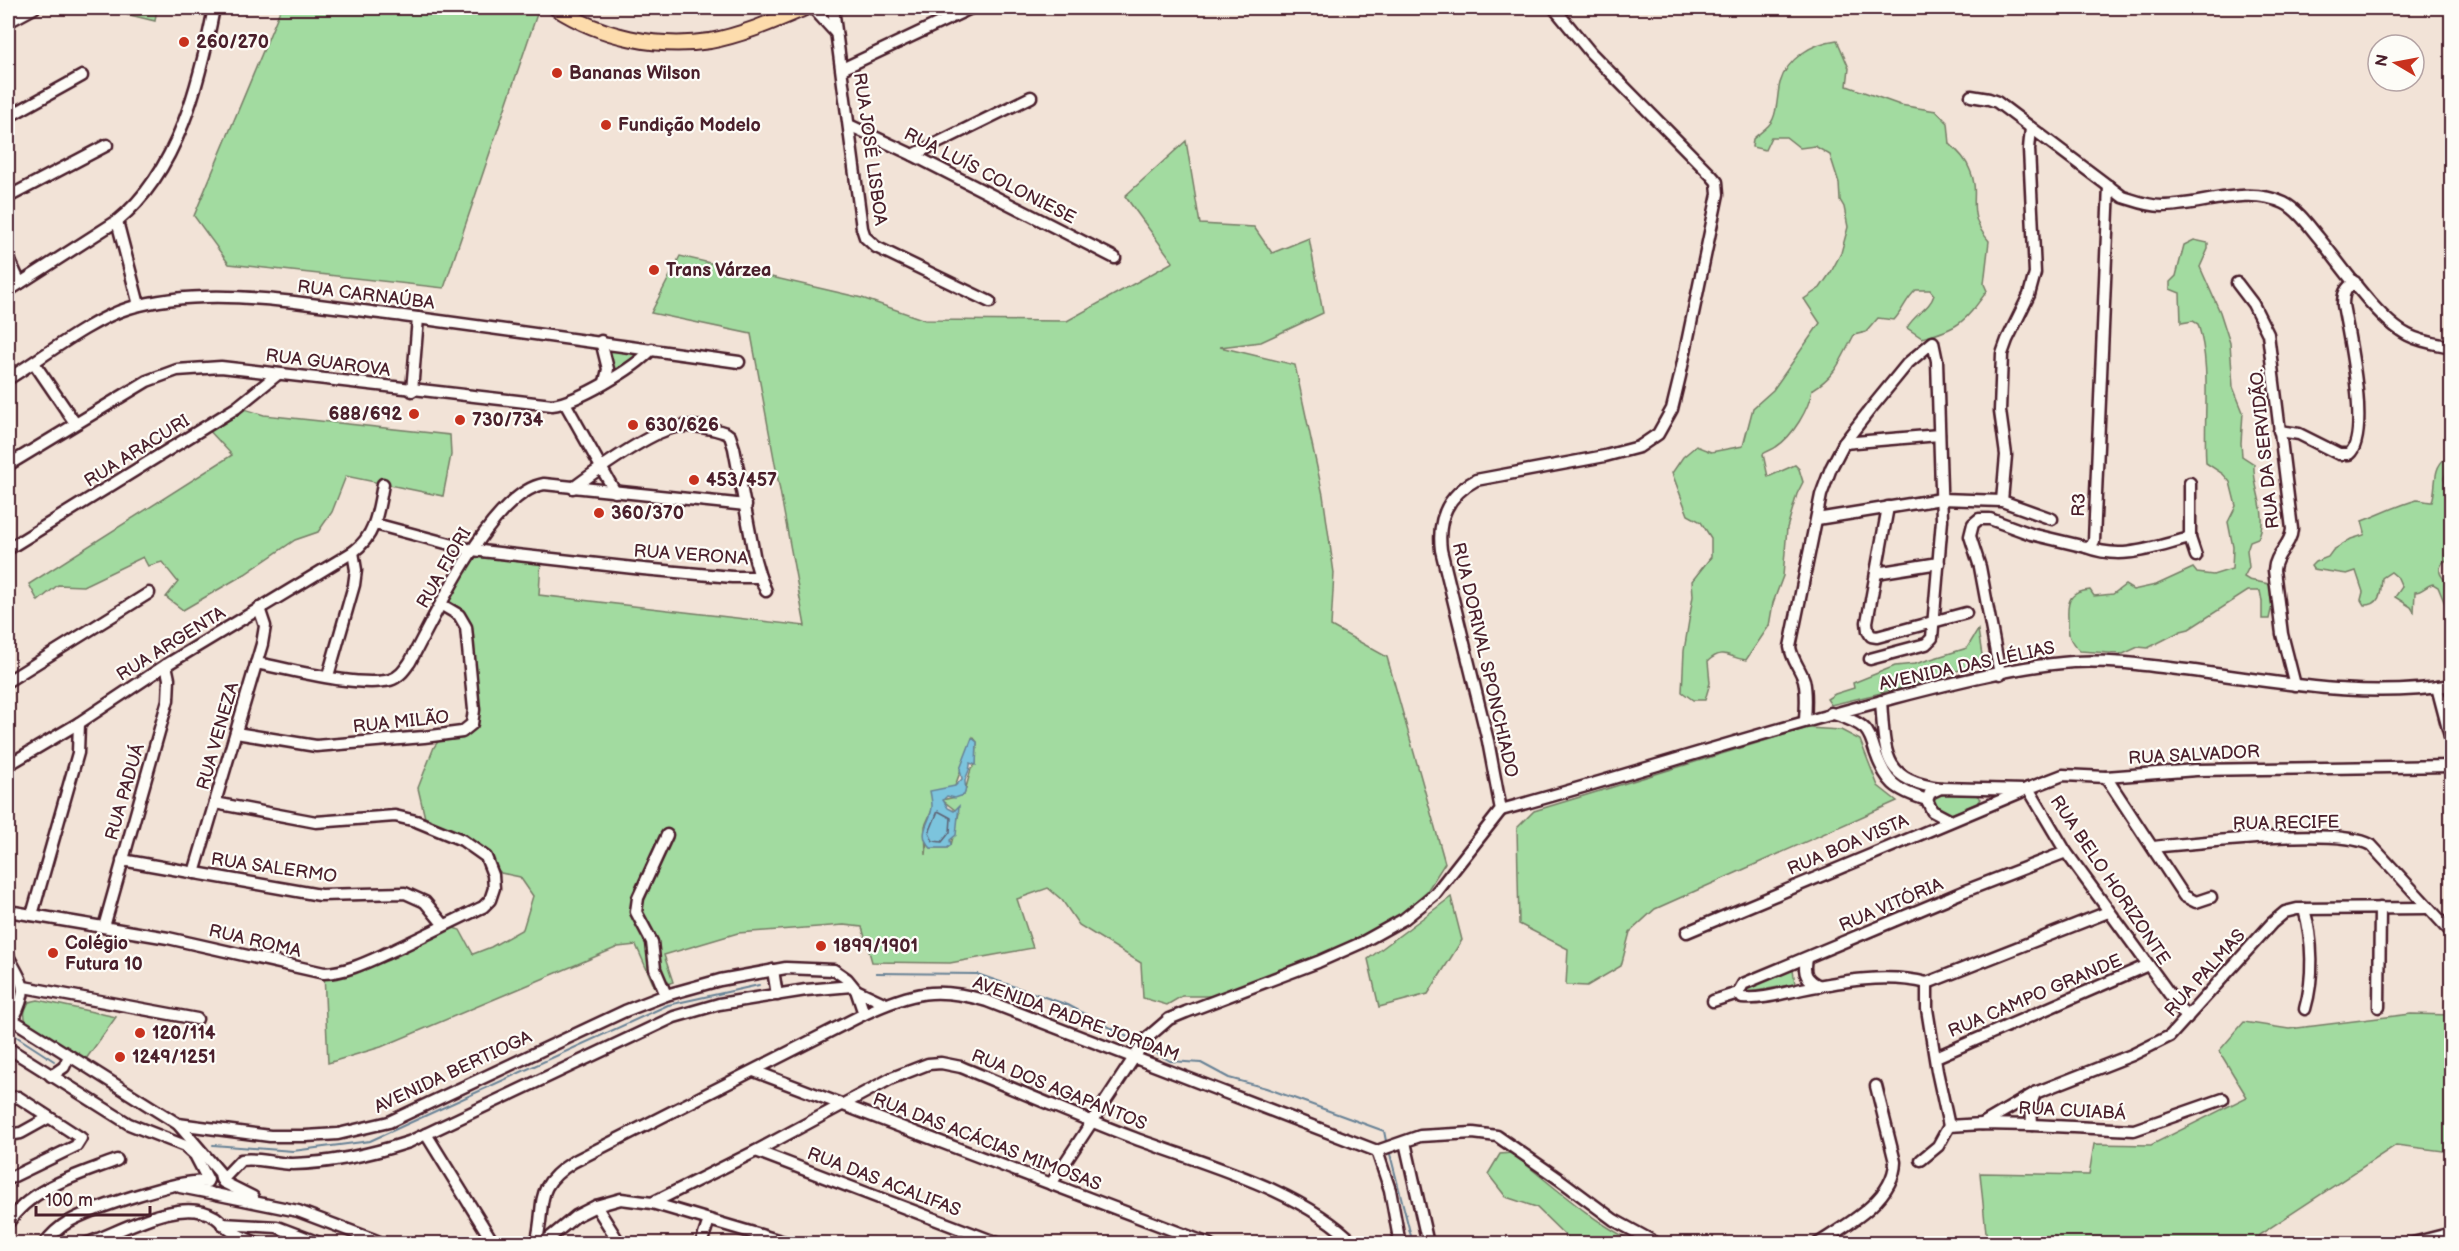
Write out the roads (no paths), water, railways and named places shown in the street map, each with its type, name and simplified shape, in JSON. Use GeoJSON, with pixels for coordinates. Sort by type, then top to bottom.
{"type":"FeatureCollection","features":[{"type":"Feature","properties":{"kind":"main road"},"geometry":{"type":"LineString","coordinates":[[556,8],[588,26],[617,36],[640,40],[691,43],[758,28],[805,8]]}},
{"type":"Feature","properties":{"kind":"street"},"geometry":{"type":"LineString","coordinates":[[8,22],[34,8]]}},
{"type":"Feature","properties":{"kind":"street"},"geometry":{"type":"LineString","coordinates":[[8,291],[117,221],[133,208],[151,186],[183,122],[197,82],[214,8]]}},
{"type":"Feature","properties":{"kind":"street"},"geometry":{"type":"LineString","coordinates":[[813,8],[836,32]]}},
{"type":"Feature","properties":{"kind":"street","name":"RUA JOSÉ LISBOA"},"geometry":{"type":"LineString","coordinates":[[833,8],[862,228],[870,243],[990,302]]}},
{"type":"Feature","properties":{"kind":"street"},"geometry":{"type":"LineString","coordinates":[[842,69],[971,8]]}},
{"type":"Feature","properties":{"kind":"street","name":"RUA DORIVAL SPONCHIADO"},"geometry":{"type":"LineString","coordinates":[[1502,810],[1488,741],[1441,550],[1439,535],[1443,513],[1463,487],[1476,480],[1605,456],[1639,447],[1658,434],[1672,409],[1718,194],[1717,182],[1711,175],[1596,59],[1554,8]]}},
{"type":"Feature","properties":{"kind":"street"},"geometry":{"type":"LineString","coordinates":[[8,117],[82,76]]}},
{"type":"Feature","properties":{"kind":"street"},"geometry":{"type":"LineString","coordinates":[[1971,96],[1997,102],[2123,197],[2151,206],[2224,197],[2252,197],[2282,202],[2300,216],[2383,315],[2405,334],[2416,339],[2451,347]]}},
{"type":"Feature","properties":{"kind":"street"},"geometry":{"type":"LineString","coordinates":[[913,155],[1031,97]]}},
{"type":"Feature","properties":{"kind":"street","name":"RUA LUÍS COLONIESE"},"geometry":{"type":"LineString","coordinates":[[849,125],[913,155],[1114,258]]}},
{"type":"Feature","properties":{"kind":"street"},"geometry":{"type":"LineString","coordinates":[[2002,501],[2006,455],[2000,411],[2002,354],[2029,295],[2035,273],[2029,149],[2031,128]]}},
{"type":"Feature","properties":{"kind":"street"},"geometry":{"type":"LineString","coordinates":[[8,197],[106,145]]}},
{"type":"Feature","properties":{"kind":"street","name":"R3"},"geometry":{"type":"LineString","coordinates":[[2000,674],[1980,567],[1970,536],[1973,524],[1979,519],[1990,519],[2031,534],[2086,548],[2093,544],[2109,186]]}},
{"type":"Feature","properties":{"kind":"street"},"geometry":{"type":"LineString","coordinates":[[117,221],[139,306]]}},
{"type":"Feature","properties":{"kind":"street"},"geometry":{"type":"LineString","coordinates":[[8,257],[21,283]]}},
{"type":"Feature","properties":{"kind":"street"},"geometry":{"type":"LineString","coordinates":[[2278,431],[2299,434],[2339,454],[2349,454],[2355,447],[2358,397],[2343,305],[2347,288],[2355,282]]}},
{"type":"Feature","properties":{"kind":"street","name":"RUA DA SERVIDÃO."},"geometry":{"type":"LineString","coordinates":[[2237,283],[2253,304],[2268,334],[2291,535],[2288,545],[2276,560],[2274,570],[2282,634],[2295,685]]}},
{"type":"Feature","properties":{"kind":"street","name":"RUA CARNAÚBA"},"geometry":{"type":"LineString","coordinates":[[8,379],[98,323],[126,309],[173,299],[226,297],[602,341],[740,362]]}},
{"type":"Feature","properties":{"kind":"street"},"geometry":{"type":"LineString","coordinates":[[412,391],[418,318]]}},
{"type":"Feature","properties":{"kind":"street"},"geometry":{"type":"LineString","coordinates":[[602,341],[608,369],[605,382]]}},
{"type":"Feature","properties":{"kind":"street"},"geometry":{"type":"LineString","coordinates":[[1805,720],[1807,701],[1803,679],[1792,658],[1790,647],[1821,495],[1844,443],[1908,363],[1932,342],[1937,362],[1942,520],[1932,638],[1926,644],[1869,658]]}},
{"type":"Feature","properties":{"kind":"street","name":"RUA GUAROVA"},"geometry":{"type":"LineString","coordinates":[[8,465],[147,381],[177,370],[221,367],[536,405],[565,403],[634,365],[652,349]]}},
{"type":"Feature","properties":{"kind":"street"},"geometry":{"type":"LineString","coordinates":[[34,363],[75,423]]}},
{"type":"Feature","properties":{"kind":"street","name":"RUA ARACURI"},"geometry":{"type":"LineString","coordinates":[[10,546],[236,408],[278,374]]}},
{"type":"Feature","properties":{"kind":"street"},"geometry":{"type":"LineString","coordinates":[[565,403],[603,466],[615,492]]}},
{"type":"Feature","properties":{"kind":"street","name":"RUA VERONA"},"geometry":{"type":"LineString","coordinates":[[375,524],[471,550],[644,569],[732,577],[760,577],[730,436],[719,430],[677,427],[665,431],[603,466],[573,488]]}},
{"type":"Feature","properties":{"kind":"street"},"geometry":{"type":"LineString","coordinates":[[1844,443],[1939,435]]}},
{"type":"Feature","properties":{"kind":"street"},"geometry":{"type":"LineString","coordinates":[[2190,483],[2190,538],[2196,556]]}},
{"type":"Feature","properties":{"kind":"street"},"geometry":{"type":"LineString","coordinates":[[375,524],[383,484]]}},
{"type":"Feature","properties":{"kind":"street","name":"RUA FIORI"},"geometry":{"type":"LineString","coordinates":[[256,663],[369,681],[396,677],[410,662],[471,550],[485,530],[532,486],[544,484],[746,505]]}},
{"type":"Feature","properties":{"kind":"street"},"geometry":{"type":"LineString","coordinates":[[1817,519],[1941,499],[2002,501],[2052,519]]}},
{"type":"Feature","properties":{"kind":"street"},"geometry":{"type":"LineString","coordinates":[[1888,507],[1867,622],[1871,636],[1877,637],[1966,613]]}},
{"type":"Feature","properties":{"kind":"street","name":"RUA ARGENTA"},"geometry":{"type":"LineString","coordinates":[[8,765],[79,723],[166,665],[353,552],[361,546],[375,524]]}},
{"type":"Feature","properties":{"kind":"street"},"geometry":{"type":"LineString","coordinates":[[2086,548],[2101,553],[2127,554],[2190,538]]}},
{"type":"Feature","properties":{"kind":"street"},"geometry":{"type":"LineString","coordinates":[[328,676],[354,585],[356,570],[353,552]]}},
{"type":"Feature","properties":{"kind":"street"},"geometry":{"type":"LineString","coordinates":[[1876,573],[1939,563]]}},
{"type":"Feature","properties":{"kind":"street"},"geometry":{"type":"LineString","coordinates":[[760,577],[766,591]]}},
{"type":"Feature","properties":{"kind":"street"},"geometry":{"type":"LineString","coordinates":[[8,681],[149,593]]}},
{"type":"Feature","properties":{"kind":"street","name":"RUA MILÃO"},"geometry":{"type":"LineString","coordinates":[[236,733],[316,746],[424,738],[468,729],[472,724],[474,710],[466,627],[459,615],[442,605]]}},
{"type":"Feature","properties":{"kind":"street","name":"RUA VENEZA"},"geometry":{"type":"LineString","coordinates":[[194,873],[264,632],[264,621],[259,608]]}},
{"type":"Feature","properties":{"kind":"street","name":"AVENIDA DAS LÉLIAS"},"geometry":{"type":"LineString","coordinates":[[1502,810],[1830,713],[2055,663],[2097,661],[2229,675],[2295,685],[2374,692],[2451,685]]}},
{"type":"Feature","properties":{"kind":"street","name":"RUA PADUÁ"},"geometry":{"type":"LineString","coordinates":[[104,927],[168,700],[169,679],[166,665]]}},
{"type":"Feature","properties":{"kind":"street"},"geometry":{"type":"LineString","coordinates":[[2437,687],[2451,744]]}},
{"type":"Feature","properties":{"kind":"street","name":"RUA SALVADOR"},"geometry":{"type":"LineString","coordinates":[[1881,701],[1883,734],[1892,765],[1907,780],[1941,788],[2026,789],[2063,775],[2106,777],[2196,770],[2451,766]]}},
{"type":"Feature","properties":{"kind":"street"},"geometry":{"type":"LineString","coordinates":[[1830,713],[1852,720],[1864,728],[1873,744],[1881,770],[1891,783],[1903,792],[1927,800]]}},
{"type":"Feature","properties":{"kind":"street"},"geometry":{"type":"LineString","coordinates":[[32,915],[78,753],[79,723]]}},
{"type":"Feature","properties":{"kind":"street"},"geometry":{"type":"LineString","coordinates":[[2106,777],[2188,899],[2196,902],[2211,897]]}},
{"type":"Feature","properties":{"kind":"street"},"geometry":{"type":"LineString","coordinates":[[1941,788],[1930,794],[1927,800],[1929,808],[1934,813],[1949,820]]}},
{"type":"Feature","properties":{"kind":"street"},"geometry":{"type":"LineString","coordinates":[[1983,789],[1987,795],[1987,807]]}},
{"type":"Feature","properties":{"kind":"street","name":"RUA BOA VISTA"},"geometry":{"type":"LineString","coordinates":[[1687,932],[2026,789]]}},
{"type":"Feature","properties":{"kind":"street","name":"RUA BELO HORIZONTE"},"geometry":{"type":"LineString","coordinates":[[2026,789],[2108,912],[2187,1018]]}},
{"type":"Feature","properties":{"kind":"street","name":"RUA ROMA"},"geometry":{"type":"LineString","coordinates":[[8,911],[168,938],[324,973],[356,968],[483,907],[490,900],[494,888],[493,875],[486,857],[462,840],[416,821],[395,816],[316,822],[215,803]]}},
{"type":"Feature","properties":{"kind":"street"},"geometry":{"type":"LineString","coordinates":[[1051,1184],[1133,1056],[1147,1038],[1169,1019],[1318,962],[1404,920],[1435,894],[1502,810]]}},
{"type":"Feature","properties":{"kind":"street"},"geometry":{"type":"LineString","coordinates":[[666,995],[655,969],[652,942],[636,912],[638,898],[667,835]]}},
{"type":"Feature","properties":{"kind":"street","name":"RUA RECIFE"},"geometry":{"type":"LineString","coordinates":[[2153,847],[2271,839],[2335,837],[2361,840],[2371,844],[2451,933]]}},
{"type":"Feature","properties":{"kind":"street","name":"RUA VITÓRIA"},"geometry":{"type":"LineString","coordinates":[[1739,995],[1743,984],[1965,891],[2066,852]]}},
{"type":"Feature","properties":{"kind":"street","name":"RUA SALERMO"},"geometry":{"type":"LineString","coordinates":[[122,860],[320,895],[405,892],[425,902],[444,926]]}},
{"type":"Feature","properties":{"kind":"street"},"geometry":{"type":"LineString","coordinates":[[2379,1006],[2380,908]]}},
{"type":"Feature","properties":{"kind":"street","name":"RUA PALMAS"},"geometry":{"type":"LineString","coordinates":[[1982,1124],[2035,1093],[2150,1047],[2170,1036],[2280,915],[2291,910],[2304,909],[2428,908]]}},
{"type":"Feature","properties":{"kind":"street"},"geometry":{"type":"LineString","coordinates":[[2304,909],[2309,928],[2310,980],[2305,1009]]}},
{"type":"Feature","properties":{"kind":"street"},"geometry":{"type":"LineString","coordinates":[[1713,1001],[1739,995],[1759,998],[1820,986],[1886,978],[1910,979],[1927,983],[2108,912]]}},
{"type":"Feature","properties":{"kind":"street"},"geometry":{"type":"LineString","coordinates":[[8,956],[24,987],[23,997],[10,1018]]}},
{"type":"Feature","properties":{"kind":"street"},"geometry":{"type":"LineString","coordinates":[[1806,959],[1804,968],[1806,976],[1811,982],[1820,986]]}},
{"type":"Feature","properties":{"kind":"street","name":"RUA CAMPO GRANDE"},"geometry":{"type":"LineString","coordinates":[[1936,1056],[2148,965]]}},
{"type":"Feature","properties":{"kind":"street","name":"AVENIDA BERTIOGA"},"geometry":{"type":"LineString","coordinates":[[10,1018],[178,1124],[270,1136],[338,1134],[367,1129],[412,1113],[539,1050],[666,995],[720,980],[773,970],[829,969],[840,973],[854,988],[886,1004]]}},
{"type":"Feature","properties":{"kind":"street"},"geometry":{"type":"LineString","coordinates":[[773,970],[777,995]]}},
{"type":"Feature","properties":{"kind":"street"},"geometry":{"type":"LineString","coordinates":[[1921,1160],[1938,1146],[1949,1126],[1938,1081],[1927,1009],[1927,983]]}},
{"type":"Feature","properties":{"kind":"street"},"geometry":{"type":"LineString","coordinates":[[24,987],[197,1020]]}},
{"type":"Feature","properties":{"kind":"street"},"geometry":{"type":"LineString","coordinates":[[222,1180],[241,1160],[309,1163],[385,1149],[426,1134],[674,1017],[718,1004],[777,995],[854,988],[864,1014]]}},
{"type":"Feature","properties":{"kind":"street","name":"AVENIDA PADRE JORDAM"},"geometry":{"type":"LineString","coordinates":[[536,1244],[544,1189],[559,1171],[607,1144],[864,1014],[886,1004],[922,993],[965,994],[987,1001],[1377,1151]]}},
{"type":"Feature","properties":{"kind":"street"},"geometry":{"type":"LineString","coordinates":[[8,1048],[129,1124],[176,1142],[195,1155],[210,1187]]}},
{"type":"Feature","properties":{"kind":"street"},"geometry":{"type":"LineString","coordinates":[[51,1076],[64,1067],[69,1056]]}},
{"type":"Feature","properties":{"kind":"street","name":"RUA DOS AGAPANTOS"},"geometry":{"type":"LineString","coordinates":[[652,1203],[907,1071],[928,1064],[941,1064],[961,1067],[1092,1122],[1294,1200],[1327,1220],[1355,1244]]}},
{"type":"Feature","properties":{"kind":"street","name":"RUA DAS ACÁCIAS MIMOSAS"},"geometry":{"type":"LineString","coordinates":[[754,1071],[1209,1244]]}},
{"type":"Feature","properties":{"kind":"street"},"geometry":{"type":"LineString","coordinates":[[1816,1244],[1868,1208],[1884,1191],[1894,1174],[1895,1162],[1876,1086]]}},
{"type":"Feature","properties":{"kind":"street"},"geometry":{"type":"LineString","coordinates":[[2032,1125],[2031,1104],[2035,1093]]}},
{"type":"Feature","properties":{"kind":"street"},"geometry":{"type":"LineString","coordinates":[[8,1099],[18,1097],[81,1138],[80,1143],[8,1179]]}},
{"type":"Feature","properties":{"kind":"street","name":"RUA CUIABÁ"},"geometry":{"type":"LineString","coordinates":[[1949,1126],[2032,1125],[2134,1130],[2223,1099]]}},
{"type":"Feature","properties":{"kind":"street"},"geometry":{"type":"LineString","coordinates":[[8,1135],[21,1133],[48,1118]]}},
{"type":"Feature","properties":{"kind":"street"},"geometry":{"type":"LineString","coordinates":[[178,1124],[196,1148],[220,1173],[222,1180]]}},
{"type":"Feature","properties":{"kind":"street"},"geometry":{"type":"LineString","coordinates":[[1400,1244],[1390,1190],[1377,1151],[1420,1136],[1473,1133],[1497,1136],[1614,1220],[1658,1244]]}},
{"type":"Feature","properties":{"kind":"street"},"geometry":{"type":"LineString","coordinates":[[426,1134],[494,1244]]}},
{"type":"Feature","properties":{"kind":"street"},"geometry":{"type":"LineString","coordinates":[[1405,1142],[1428,1244]]}},
{"type":"Feature","properties":{"kind":"street","name":"RUA DAS ACALIFAS"},"geometry":{"type":"LineString","coordinates":[[756,1151],[1000,1244]]}},
{"type":"Feature","properties":{"kind":"street"},"geometry":{"type":"LineString","coordinates":[[8,1223],[16,1212],[50,1188],[117,1160]]}},
{"type":"Feature","properties":{"kind":"street"},"geometry":{"type":"LineString","coordinates":[[210,1187],[213,1177],[222,1180],[243,1194],[281,1203],[385,1244]]}},
{"type":"Feature","properties":{"kind":"street"},"geometry":{"type":"LineString","coordinates":[[44,1244],[60,1227],[81,1216],[199,1180],[210,1187],[298,1211]]}},
{"type":"Feature","properties":{"kind":"street"},"geometry":{"type":"LineString","coordinates":[[542,1244],[559,1227],[596,1206],[621,1199],[652,1203],[790,1244]]}},
{"type":"Feature","properties":{"kind":"street"},"geometry":{"type":"LineString","coordinates":[[8,1203],[16,1212]]}},
{"type":"Feature","properties":{"kind":"street"},"geometry":{"type":"LineString","coordinates":[[596,1206],[620,1244]]}},
{"type":"Feature","properties":{"kind":"street"},"geometry":{"type":"LineString","coordinates":[[90,1243],[149,1218],[178,1211],[193,1211],[214,1216],[233,1232],[259,1244]]}},
{"type":"Feature","properties":{"kind":"street"},"geometry":{"type":"LineString","coordinates":[[701,1244],[709,1220]]}},
{"type":"Feature","properties":{"kind":"street"},"geometry":{"type":"LineString","coordinates":[[222,1224],[277,1227],[322,1244]]}},
{"type":"Feature","properties":{"kind":"street"},"geometry":{"type":"LineString","coordinates":[[2409,1244],[2451,1233]]}},
{"type":"Feature","properties":{"kind":"water"},"geometry":{"type":"Polygon","coordinates":[[[972,738],[977,742],[976,765],[970,763],[964,795],[955,798],[947,796],[943,800],[948,808],[954,811],[959,806],[956,835],[950,840],[951,845],[947,848],[931,848],[924,837],[931,812],[930,791],[955,786],[962,779],[960,769],[972,738]]]}},
{"type":"Feature","properties":{"kind":"waterway"},"geometry":{"type":"LineString","coordinates":[[876,973],[977,974],[1068,1005],[1135,1041]]}},
{"type":"Feature","properties":{"kind":"waterway"},"geometry":{"type":"LineString","coordinates":[[213,1145],[293,1151],[370,1141],[668,1005],[759,985]]}},
{"type":"Feature","properties":{"kind":"waterway"},"geometry":{"type":"LineString","coordinates":[[8,1031],[54,1061]]}},
{"type":"Feature","properties":{"kind":"waterway"},"geometry":{"type":"LineString","coordinates":[[1156,1053],[1170,1061],[1201,1063],[1229,1078],[1266,1088],[1384,1131],[1386,1141]]}},
{"type":"Feature","properties":{"kind":"waterway"},"geometry":{"type":"LineString","coordinates":[[1390,1154],[1413,1244]]}},
{"type":"Feature","properties":{"kind":"place","name":"260/270"},"geometry":{"type":"Point","coordinates":[184,42]}},
{"type":"Feature","properties":{"kind":"place","name":"Bananas Wilson"},"geometry":{"type":"Point","coordinates":[557,73]}},
{"type":"Feature","properties":{"kind":"place","name":"Fundição Modelo"},"geometry":{"type":"Point","coordinates":[606,125]}},
{"type":"Feature","properties":{"kind":"place","name":"Trans Várzea"},"geometry":{"type":"Point","coordinates":[654,270]}},
{"type":"Feature","properties":{"kind":"place","name":"688/692"},"geometry":{"type":"Point","coordinates":[414,414]}},
{"type":"Feature","properties":{"kind":"place","name":"730/734"},"geometry":{"type":"Point","coordinates":[460,420]}},
{"type":"Feature","properties":{"kind":"place","name":"630/626"},"geometry":{"type":"Point","coordinates":[633,425]}},
{"type":"Feature","properties":{"kind":"place","name":"453/457"},"geometry":{"type":"Point","coordinates":[694,480]}},
{"type":"Feature","properties":{"kind":"place","name":"360/370"},"geometry":{"type":"Point","coordinates":[599,513]}},
{"type":"Feature","properties":{"kind":"place","name":"1899/1901"},"geometry":{"type":"Point","coordinates":[821,946]}},
{"type":"Feature","properties":{"kind":"place","name":"Colégio Futura 10"},"geometry":{"type":"Point","coordinates":[53,953]}},
{"type":"Feature","properties":{"kind":"place","name":"120/114"},"geometry":{"type":"Point","coordinates":[140,1033]}},
{"type":"Feature","properties":{"kind":"place","name":"1249/1251"},"geometry":{"type":"Point","coordinates":[120,1057]}}]}
